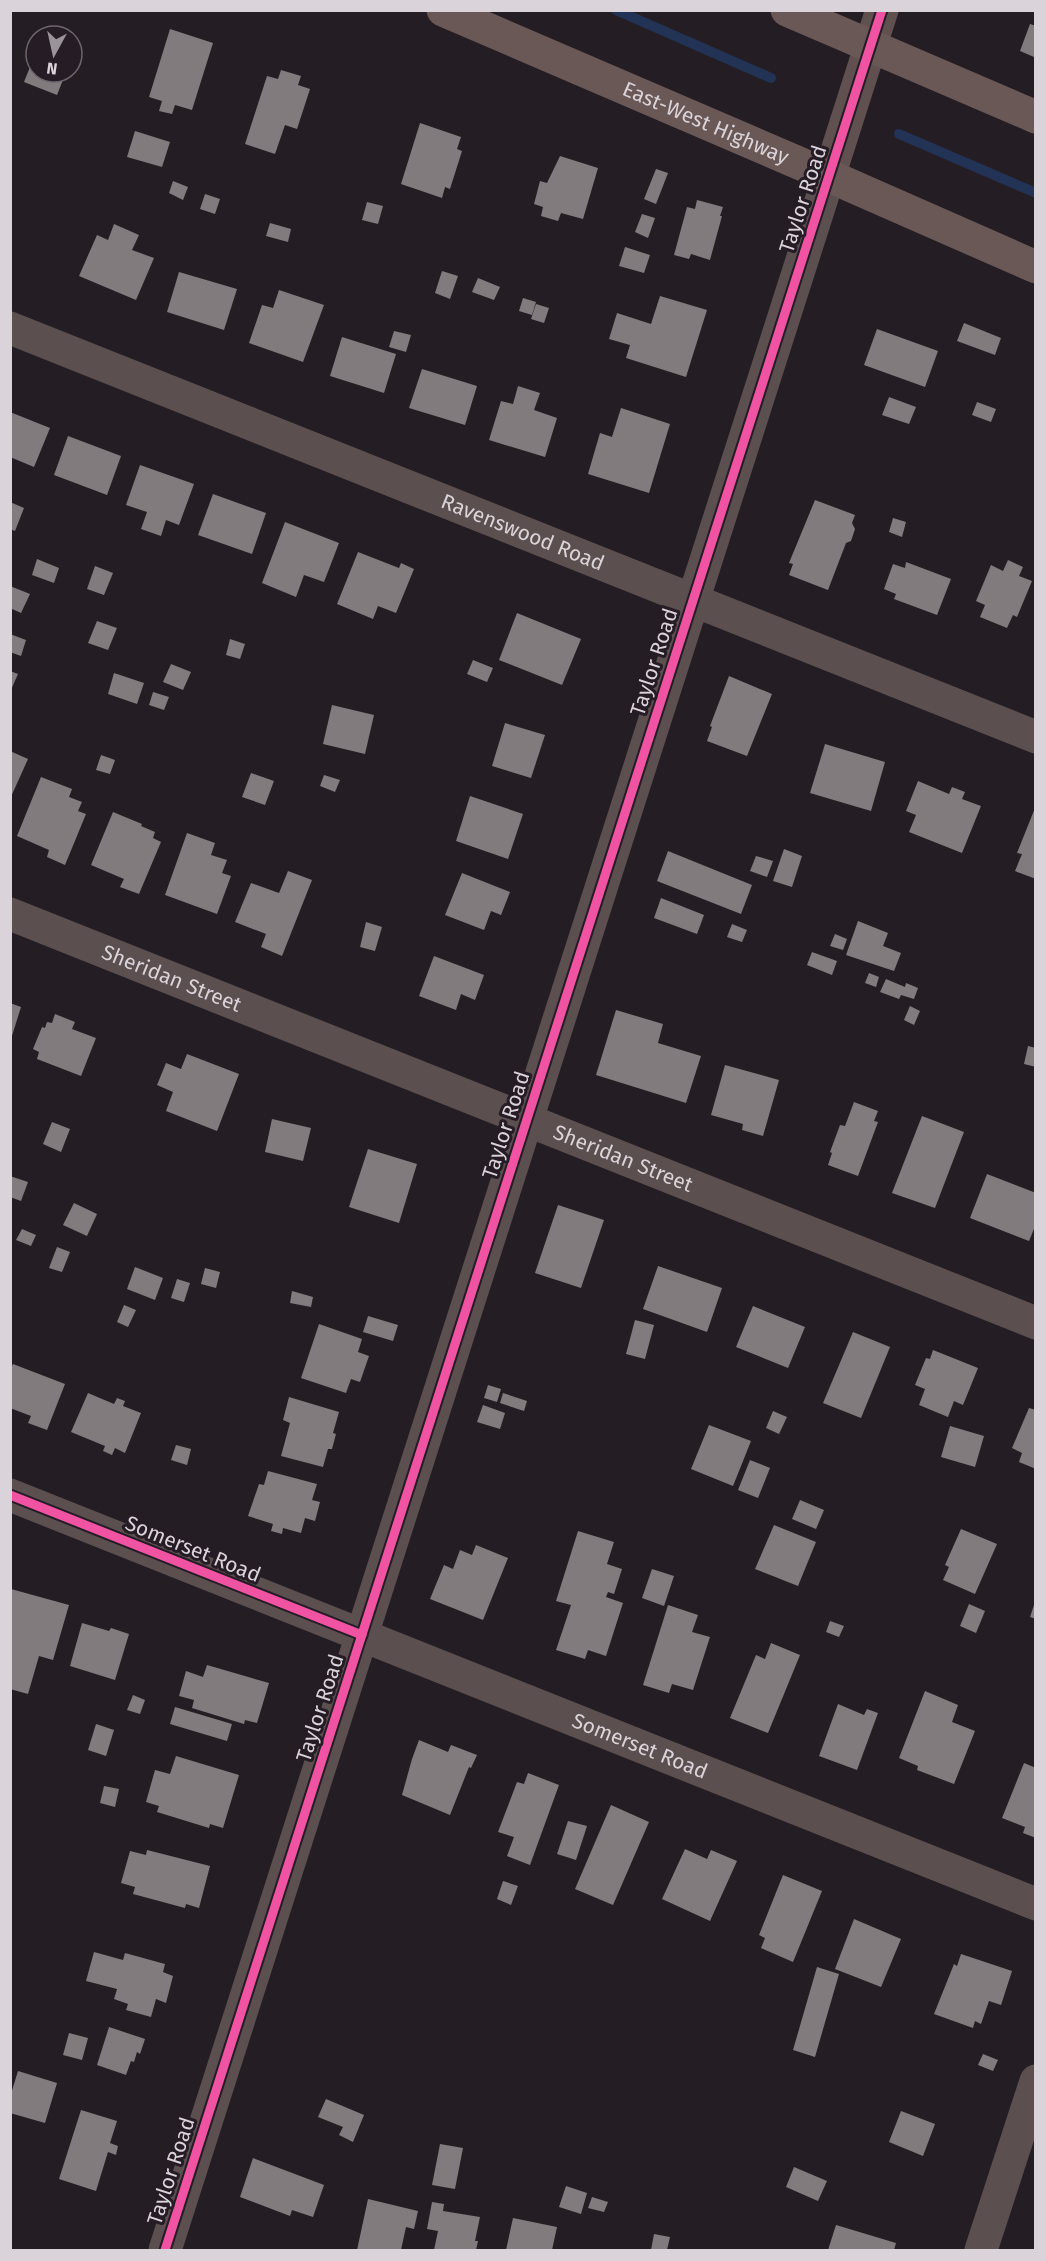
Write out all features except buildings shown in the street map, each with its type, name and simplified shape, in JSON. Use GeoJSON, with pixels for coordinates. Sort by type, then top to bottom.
{"type":"FeatureCollection","features":[{"type":"Feature","properties":{"kind":"main road","name":"East-West Highway"},"geometry":{"type":"LineString","coordinates":[[443,10],[1035,267]]}},
{"type":"Feature","properties":{"kind":"main road"},"geometry":{"type":"LineString","coordinates":[[787,10],[1035,117]]}},
{"type":"Feature","properties":{"kind":"street","name":"Taylor Road"},"geometry":{"type":"LineString","coordinates":[[165,2250],[882,10]]}},
{"type":"Feature","properties":{"kind":"street","name":"Ravenswood Road"},"geometry":{"type":"LineString","coordinates":[[10,328],[1035,737]]}},
{"type":"Feature","properties":{"kind":"street","name":"Sheridan Street"},"geometry":{"type":"LineString","coordinates":[[10,914],[1035,1323]]}},
{"type":"Feature","properties":{"kind":"street","name":"Somerset Road"},"geometry":{"type":"LineString","coordinates":[[10,1495],[1035,1904]]}},
{"type":"Feature","properties":{"kind":"street"},"geometry":{"type":"LineString","coordinates":[[981,2250],[1035,2081]]}},
{"type":"Feature","properties":{"kind":"waterway"},"geometry":{"type":"LineString","coordinates":[[616,10],[771,78]]}},
{"type":"Feature","properties":{"kind":"waterway"},"geometry":{"type":"LineString","coordinates":[[899,134],[1036,193]]}},
{"type":"Feature","properties":{"kind":"cycle path"},"geometry":{"type":"LineString","coordinates":[[165,2250],[882,10]]}},
{"type":"Feature","properties":{"kind":"cycle path"},"geometry":{"type":"LineString","coordinates":[[10,1495],[362,1635]]}}]}
